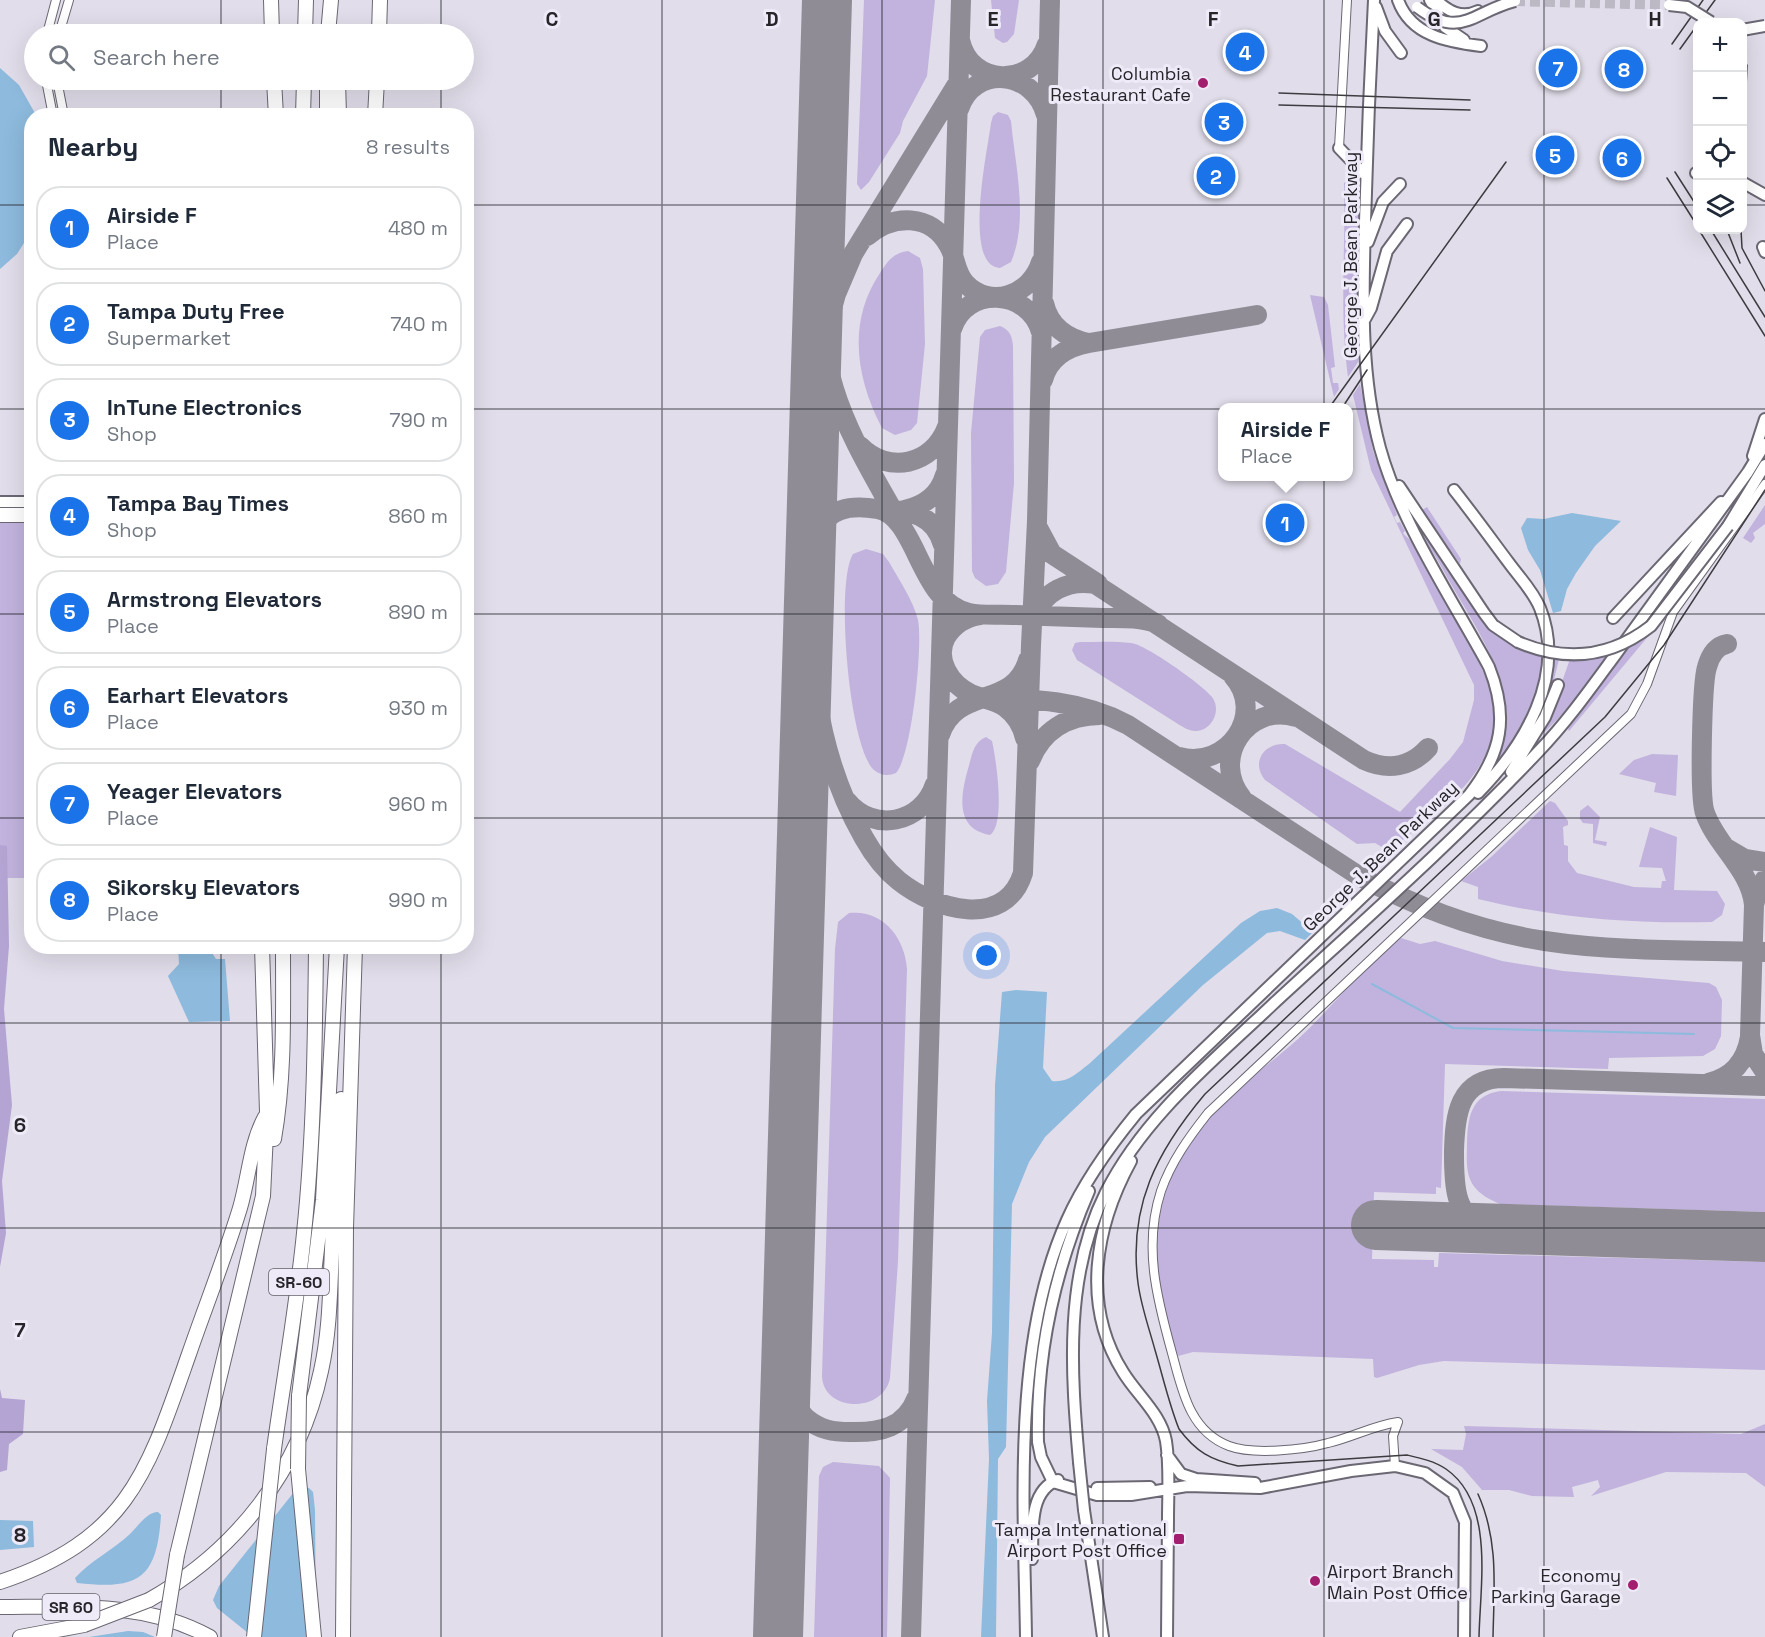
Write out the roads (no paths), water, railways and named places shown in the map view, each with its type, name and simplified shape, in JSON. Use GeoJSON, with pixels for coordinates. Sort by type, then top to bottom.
{"type":"FeatureCollection","features":[{"type":"Feature","properties":{"kind":"highway"},"geometry":{"type":"LineString","coordinates":[[270,0],[271,24]]}},
{"type":"Feature","properties":{"kind":"highway"},"geometry":{"type":"LineString","coordinates":[[305,24],[306,0]]}},
{"type":"Feature","properties":{"kind":"highway"},"geometry":{"type":"LineString","coordinates":[[329,24],[333,0]]}},
{"type":"Feature","properties":{"kind":"highway"},"geometry":{"type":"LineString","coordinates":[[333,0],[336,24]]}},
{"type":"Feature","properties":{"kind":"highway"},"geometry":{"type":"LineString","coordinates":[[379,24],[380,0]]}},
{"type":"Feature","properties":{"kind":"highway"},"geometry":{"type":"LineString","coordinates":[[275,90],[276,108]]}},
{"type":"Feature","properties":{"kind":"highway"},"geometry":{"type":"LineString","coordinates":[[303,108],[304,90]]}},
{"type":"Feature","properties":{"kind":"highway"},"geometry":{"type":"LineString","coordinates":[[327,90],[327,108]]}},
{"type":"Feature","properties":{"kind":"highway"},"geometry":{"type":"LineString","coordinates":[[338,90],[339,108]]}},
{"type":"Feature","properties":{"kind":"highway"},"geometry":{"type":"LineString","coordinates":[[375,108],[376,90]]}},
{"type":"Feature","properties":{"kind":"highway"},"geometry":{"type":"LineString","coordinates":[[0,515],[24,515]]}},
{"type":"Feature","properties":{"kind":"highway","name":"SR-60"},"geometry":{"type":"LineString","coordinates":[[164,1637],[177,1555],[263,1196],[267,1112],[262,954]]}},
{"type":"Feature","properties":{"kind":"highway"},"geometry":{"type":"LineString","coordinates":[[263,1196],[279,1107],[283,954]]}},
{"type":"Feature","properties":{"kind":"highway","name":"SR-60"},"geometry":{"type":"LineString","coordinates":[[254,1637],[258,1579],[274,1449],[301,1263],[313,1114],[316,954]]}},
{"type":"Feature","properties":{"kind":"highway"},"geometry":{"type":"LineString","coordinates":[[313,1114],[326,1030],[331,954]]}},
{"type":"Feature","properties":{"kind":"highway"},"geometry":{"type":"LineString","coordinates":[[314,1637],[298,1470],[299,1396],[324,1190],[337,954]]}},
{"type":"Feature","properties":{"kind":"highway"},"geometry":{"type":"LineString","coordinates":[[343,1637],[346,1228],[356,954]]}},
{"type":"Feature","properties":{"kind":"highway"},"geometry":{"type":"LineString","coordinates":[[20,1637],[84,1625],[146,1606],[209,1559],[243,1526],[281,1474],[307,1420],[321,1371],[327,1331],[337,1139],[352,1023]]}},
{"type":"Feature","properties":{"kind":"highway"},"geometry":{"type":"LineString","coordinates":[[0,1582],[35,1570],[89,1538],[115,1514],[135,1486],[154,1452],[231,1237],[256,1135],[267,1112]]}},
{"type":"Feature","properties":{"kind":"highway"},"geometry":{"type":"LineString","coordinates":[[146,1606],[191,1637]]}},
{"type":"Feature","properties":{"kind":"highway","name":"SR 60"},"geometry":{"type":"LineString","coordinates":[[0,1607],[146,1606],[210,1637]]}},
{"type":"Feature","properties":{"kind":"street"},"geometry":{"type":"LineString","coordinates":[[50,24],[56,0]]}},
{"type":"Feature","properties":{"kind":"street"},"geometry":{"type":"LineString","coordinates":[[62,24],[69,0]]}},
{"type":"Feature","properties":{"kind":"street"},"geometry":{"type":"LineString","coordinates":[[1347,0],[1339,148],[1366,176]]}},
{"type":"Feature","properties":{"kind":"street"},"geometry":{"type":"LineString","coordinates":[[1398,0],[1406,15],[1423,31],[1447,41],[1482,44],[1454,36],[1436,14],[1430,0]]}},
{"type":"Feature","properties":{"kind":"street"},"geometry":{"type":"LineString","coordinates":[[1436,0],[1447,10],[1463,16],[1509,1]]}},
{"type":"Feature","properties":{"kind":"street"},"geometry":{"type":"LineString","coordinates":[[1374,1],[1385,31],[1401,53]]}},
{"type":"Feature","properties":{"kind":"street","name":"George J. Bean Parkway"},"geometry":{"type":"LineString","coordinates":[[1026,1637],[1028,1394],[1036,1319],[1044,1286],[1067,1220],[1094,1170],[1115,1140],[1161,1090],[1469,795],[1490,765],[1497,747],[1501,708],[1498,689],[1489,667],[1406,514],[1386,466],[1368,386],[1364,322],[1364,254],[1374,1]]}},
{"type":"Feature","properties":{"kind":"street"},"geometry":{"type":"LineString","coordinates":[[1415,3],[1435,21],[1454,24],[1472,19],[1494,6],[1509,1]]}},
{"type":"Feature","properties":{"kind":"street"},"geometry":{"type":"LineString","coordinates":[[1669,3],[1687,7],[1703,18]]}},
{"type":"Feature","properties":{"kind":"street"},"geometry":{"type":"LineString","coordinates":[[1747,30],[1765,21]]}},
{"type":"Feature","properties":{"kind":"street"},"geometry":{"type":"LineString","coordinates":[[1747,31],[1765,26]]}},
{"type":"Feature","properties":{"kind":"street"},"geometry":{"type":"LineString","coordinates":[[48,90],[51,108]]}},
{"type":"Feature","properties":{"kind":"street"},"geometry":{"type":"LineString","coordinates":[[59,90],[62,108]]}},
{"type":"Feature","properties":{"kind":"street"},"geometry":{"type":"LineString","coordinates":[[1364,254],[1383,202],[1400,184]]}},
{"type":"Feature","properties":{"kind":"street"},"geometry":{"type":"LineString","coordinates":[[1747,184],[1765,195]]}},
{"type":"Feature","properties":{"kind":"street"},"geometry":{"type":"LineString","coordinates":[[1364,322],[1371,308],[1388,251],[1407,224]]}},
{"type":"Feature","properties":{"kind":"street"},"geometry":{"type":"LineString","coordinates":[[1613,618],[1745,476],[1765,419]]}},
{"type":"Feature","properties":{"kind":"street","name":"George J. Bean Parkway"},"geometry":{"type":"LineString","coordinates":[[1103,1637],[1084,1510],[1074,1413],[1074,1317],[1083,1253],[1104,1195],[1117,1171],[1154,1120],[1176,1096],[1540,751],[1590,691],[1745,476],[1765,444]]}},
{"type":"Feature","properties":{"kind":"street"},"geometry":{"type":"LineString","coordinates":[[1386,466],[1493,625],[1518,642],[1555,654],[1578,656],[1614,648],[1634,639],[1651,626],[1728,526],[1765,465]]}},
{"type":"Feature","properties":{"kind":"street"},"geometry":{"type":"LineString","coordinates":[[1395,1466],[1393,1436],[1398,1422],[1372,1426],[1328,1443],[1256,1451],[1228,1446],[1210,1435],[1198,1423],[1185,1399],[1154,1280],[1152,1249],[1161,1192],[1173,1163],[1208,1113],[1631,714],[1647,684],[1673,612],[1765,483]]}},
{"type":"Feature","properties":{"kind":"street"},"geometry":{"type":"LineString","coordinates":[[1443,821],[1475,796],[1510,758],[1538,707],[1547,664],[1545,626],[1532,593],[1454,490]]}},
{"type":"Feature","properties":{"kind":"street"},"geometry":{"type":"LineString","coordinates":[[0,502],[24,502]]}},
{"type":"Feature","properties":{"kind":"street"},"geometry":{"type":"LineString","coordinates":[[1491,799],[1530,745],[1558,685]]}},
{"type":"Feature","properties":{"kind":"street"},"geometry":{"type":"LineString","coordinates":[[1167,1637],[1167,1454],[1162,1428],[1123,1372],[1105,1334],[1098,1310],[1097,1260],[1110,1203],[1153,1126],[1176,1096]]}},
{"type":"Feature","properties":{"kind":"street"},"geometry":{"type":"LineString","coordinates":[[1053,1482],[1041,1457],[1038,1424],[1044,1338],[1050,1301],[1075,1224],[1115,1140]]}},
{"type":"Feature","properties":{"kind":"street"},"geometry":{"type":"LineString","coordinates":[[1167,1454],[1181,1474],[1196,1479],[1242,1480],[1273,1486]]}},
{"type":"Feature","properties":{"kind":"street"},"geometry":{"type":"LineString","coordinates":[[1026,1637],[1035,1513],[1043,1489],[1053,1482],[1067,1479],[1097,1488],[1273,1486],[1351,1471],[1395,1466],[1419,1471],[1438,1479],[1453,1493],[1462,1510],[1466,1539],[1464,1637]]}},
{"type":"Feature","properties":{"kind":"water"},"geometry":{"type":"Polygon","coordinates":[[[0,68],[19,85],[32,108],[24,108],[24,243],[17,254],[0,269],[0,68]]]}},
{"type":"Feature","properties":{"kind":"water"},"geometry":{"type":"Polygon","coordinates":[[[1572,513],[1621,521],[1595,546],[1567,589],[1561,611],[1553,613],[1540,570],[1528,550],[1521,528],[1527,518],[1544,519],[1572,513]]]}},
{"type":"Feature","properties":{"kind":"water"},"geometry":{"type":"Polygon","coordinates":[[[1277,908],[1292,914],[1313,932],[1305,940],[1280,931],[1267,933],[1203,985],[1045,1137],[1029,1162],[1012,1204],[1006,1447],[998,1459],[996,1637],[981,1637],[989,1459],[987,1401],[992,1333],[995,1085],[1002,992],[1016,990],[1047,992],[1043,1068],[1052,1081],[1063,1080],[1072,1077],[1089,1064],[1241,923],[1260,911],[1277,908]]]}},
{"type":"Feature","properties":{"kind":"water"},"geometry":{"type":"Polygon","coordinates":[[[178,954],[213,954],[216,959],[225,959],[230,1021],[189,1022],[168,976],[179,964],[178,954]]]}},
{"type":"Feature","properties":{"kind":"water"},"geometry":{"type":"Polygon","coordinates":[[[298,1487],[309,1488],[313,1492],[316,1637],[253,1637],[217,1608],[213,1600],[219,1586],[298,1487]]]}},
{"type":"Feature","properties":{"kind":"water"},"geometry":{"type":"Polygon","coordinates":[[[158,1512],[161,1515],[155,1554],[141,1576],[116,1584],[77,1583],[75,1578],[81,1572],[123,1540],[146,1517],[158,1512]]]}},
{"type":"Feature","properties":{"kind":"water"},"geometry":{"type":"Polygon","coordinates":[[[0,1520],[33,1521],[34,1547],[0,1550],[0,1520]]]}},
{"type":"Feature","properties":{"kind":"water"},"geometry":{"type":"Polygon","coordinates":[[[128,1631],[143,1632],[155,1637],[89,1637],[128,1631]]]}},
{"type":"Feature","properties":{"kind":"waterway"},"geometry":{"type":"LineString","coordinates":[[1372,984],[1453,1028],[1694,1034]]}},
{"type":"Feature","properties":{"kind":"tunnel"},"geometry":{"type":"LineString","coordinates":[[1515,1],[1669,5]]}},
{"type":"Feature","properties":{"kind":"tram line"},"geometry":{"type":"LineString","coordinates":[[1672,44],[1703,0]]}},
{"type":"Feature","properties":{"kind":"tram line"},"geometry":{"type":"LineString","coordinates":[[1702,18],[1715,0]]}},
{"type":"Feature","properties":{"kind":"tram line"},"geometry":{"type":"LineString","coordinates":[[1680,49],[1693,31]]}},
{"type":"Feature","properties":{"kind":"tram line"},"geometry":{"type":"LineString","coordinates":[[1744,126],[1747,72]]}},
{"type":"Feature","properties":{"kind":"tram line"},"geometry":{"type":"LineString","coordinates":[[1279,93],[1470,100]]}},
{"type":"Feature","properties":{"kind":"tram line"},"geometry":{"type":"LineString","coordinates":[[1279,105],[1470,110]]}},
{"type":"Feature","properties":{"kind":"tram line"},"geometry":{"type":"LineString","coordinates":[[1333,403],[1506,162]]}},
{"type":"Feature","properties":{"kind":"tram line"},"geometry":{"type":"LineString","coordinates":[[1675,172],[1693,200]]}},
{"type":"Feature","properties":{"kind":"tram line"},"geometry":{"type":"LineString","coordinates":[[1667,178],[1693,219]]}},
{"type":"Feature","properties":{"kind":"tram line"},"geometry":{"type":"LineString","coordinates":[[1701,234],[1765,336]]}},
{"type":"Feature","properties":{"kind":"tram line"},"geometry":{"type":"LineString","coordinates":[[1713,234],[1765,317]]}},
{"type":"Feature","properties":{"kind":"tram line"},"geometry":{"type":"LineString","coordinates":[[1729,234],[1740,263]]}},
{"type":"Feature","properties":{"kind":"tram line"},"geometry":{"type":"LineString","coordinates":[[1741,234],[1742,248],[1765,291]]}},
{"type":"Feature","properties":{"kind":"tram line"},"geometry":{"type":"LineString","coordinates":[[1345,403],[1367,370]]}},
{"type":"Feature","properties":{"kind":"tram line"},"geometry":{"type":"LineString","coordinates":[[1479,1637],[1482,1570],[1478,1523],[1472,1502],[1462,1484],[1446,1469],[1432,1462],[1407,1455],[1238,1466],[1205,1454],[1192,1444],[1179,1429],[1139,1292],[1136,1255],[1142,1204],[1160,1159],[1188,1115],[1205,1094],[1605,717],[1664,645],[1765,490]]}},
{"type":"Feature","properties":{"kind":"tram line"},"geometry":{"type":"LineString","coordinates":[[1478,1494],[1489,1529],[1494,1564],[1493,1637]]}},
{"type":"Feature","properties":{"kind":"place","name":"Tampa Bay Times"},"geometry":{"type":"Point","coordinates":[1245,52]}},
{"type":"Feature","properties":{"kind":"place","name":"Yeager Elevators"},"geometry":{"type":"Point","coordinates":[1558,68]}},
{"type":"Feature","properties":{"kind":"place","name":"Sikorsky Elevators"},"geometry":{"type":"Point","coordinates":[1624,69]}},
{"type":"Feature","properties":{"kind":"place","name":"Columbia Restaurant Cafe"},"geometry":{"type":"Point","coordinates":[1203,83]}},
{"type":"Feature","properties":{"kind":"place","name":"InTune Electronics"},"geometry":{"type":"Point","coordinates":[1224,122]}},
{"type":"Feature","properties":{"kind":"place","name":"Armstrong Elevators"},"geometry":{"type":"Point","coordinates":[1555,155]}},
{"type":"Feature","properties":{"kind":"place","name":"Earhart Elevators"},"geometry":{"type":"Point","coordinates":[1622,158]}},
{"type":"Feature","properties":{"kind":"place","name":"Tampa Duty Free"},"geometry":{"type":"Point","coordinates":[1216,176]}},
{"type":"Feature","properties":{"kind":"place","name":"Airside F"},"geometry":{"type":"Point","coordinates":[1285,523]}},
{"type":"Feature","properties":{"kind":"place","name":"Tampa International Airport Post Office"},"geometry":{"type":"Point","coordinates":[1179,1539]}},
{"type":"Feature","properties":{"kind":"place","name":"Airport Branch Main Post Office"},"geometry":{"type":"Point","coordinates":[1315,1581]}},
{"type":"Feature","properties":{"kind":"place","name":"Economy Parking Garage"},"geometry":{"type":"Point","coordinates":[1633,1585]}}]}
